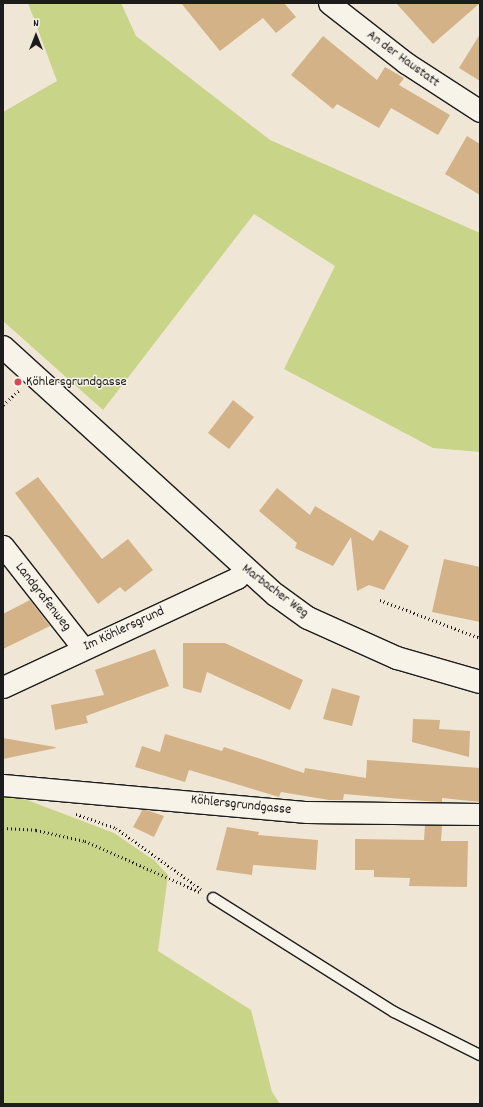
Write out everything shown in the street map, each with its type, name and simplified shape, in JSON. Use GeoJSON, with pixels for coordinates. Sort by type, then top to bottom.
{"type":"FeatureCollection","features":[{"type":"Feature","properties":{"kind":"main road","name":"Marbacher Weg"},"geometry":{"type":"LineString","coordinates":[[3,347],[107,439],[245,570],[308,618],[397,658],[480,682]]}},
{"type":"Feature","properties":{"kind":"street","name":"An der Haustatt"},"geometry":{"type":"LineString","coordinates":[[329,3],[406,63],[480,111]]}},
{"type":"Feature","properties":{"kind":"street","name":"Landgrafenweg"},"geometry":{"type":"LineString","coordinates":[[3,546],[83,648]]}},
{"type":"Feature","properties":{"kind":"street","name":"Im Köhlersgrund"},"geometry":{"type":"LineString","coordinates":[[3,687],[83,648],[237,578],[245,570]]}},
{"type":"Feature","properties":{"kind":"street","name":"Köhlersgrundgasse"},"geometry":{"type":"LineString","coordinates":[[3,785],[307,812],[480,814]]}},
{"type":"Feature","properties":{"kind":"lane"},"geometry":{"type":"LineString","coordinates":[[213,898],[394,1012],[480,1055]]}},
{"type":"Feature","properties":{"kind":"path"},"geometry":{"type":"LineString","coordinates":[[3,405],[18,391]]}},
{"type":"Feature","properties":{"kind":"path"},"geometry":{"type":"LineString","coordinates":[[380,600],[480,638]]}},
{"type":"Feature","properties":{"kind":"path"},"geometry":{"type":"LineString","coordinates":[[72,813],[116,828],[213,898]]}},
{"type":"Feature","properties":{"kind":"path"},"geometry":{"type":"LineString","coordinates":[[3,828],[36,830],[85,841],[213,898]]}},
{"type":"Feature","properties":{"kind":"green space"},"geometry":{"type":"Polygon","coordinates":[[[28,3],[121,3],[136,36],[270,140],[480,233],[480,452],[433,448],[284,369],[335,266],[254,214],[103,410],[3,321],[3,112],[57,81],[28,3]]]}},
{"type":"Feature","properties":{"kind":"green space"},"geometry":{"type":"Polygon","coordinates":[[[3,795],[27,800],[114,833],[155,861],[168,875],[158,951],[251,1010],[272,1092],[280,1104],[3,1104],[3,795]]]}},
{"type":"Feature","properties":{"kind":"building"},"geometry":{"type":"Polygon","coordinates":[[[181,3],[284,3],[296,17],[276,33],[263,18],[220,51],[181,3]]]}},
{"type":"Feature","properties":{"kind":"building"},"geometry":{"type":"Polygon","coordinates":[[[396,3],[480,3],[433,44],[396,3]]]}},
{"type":"Feature","properties":{"kind":"building"},"geometry":{"type":"Polygon","coordinates":[[[480,34],[480,81],[459,68],[480,34]]]}},
{"type":"Feature","properties":{"kind":"building"},"geometry":{"type":"Polygon","coordinates":[[[323,36],[377,80],[385,67],[404,78],[399,85],[450,115],[438,135],[391,108],[379,128],[337,104],[333,109],[291,75],[323,36]]]}},
{"type":"Feature","properties":{"kind":"building"},"geometry":{"type":"Polygon","coordinates":[[[467,136],[480,144],[480,195],[445,174],[467,136]]]}},
{"type":"Feature","properties":{"kind":"building"},"geometry":{"type":"Polygon","coordinates":[[[233,400],[254,417],[229,449],[208,433],[233,400]]]}},
{"type":"Feature","properties":{"kind":"building"},"geometry":{"type":"Polygon","coordinates":[[[38,477],[102,559],[128,539],[153,570],[125,592],[120,587],[98,604],[15,493],[38,477]]]}},
{"type":"Feature","properties":{"kind":"building"},"geometry":{"type":"Polygon","coordinates":[[[277,488],[310,515],[315,506],[373,541],[380,530],[409,546],[384,590],[369,585],[357,591],[351,537],[333,566],[295,548],[297,543],[259,511],[277,488]]]}},
{"type":"Feature","properties":{"kind":"building"},"geometry":{"type":"Polygon","coordinates":[[[444,559],[480,567],[480,622],[432,612],[444,559]]]}},
{"type":"Feature","properties":{"kind":"building"},"geometry":{"type":"Polygon","coordinates":[[[30,600],[50,626],[3,649],[3,614],[30,600]]]}},
{"type":"Feature","properties":{"kind":"building"},"geometry":{"type":"Polygon","coordinates":[[[183,643],[225,643],[303,680],[290,710],[207,672],[201,693],[183,688],[183,643]]]}},
{"type":"Feature","properties":{"kind":"building"},"geometry":{"type":"Polygon","coordinates":[[[155,649],[169,686],[86,716],[88,723],[55,730],[51,705],[104,695],[95,670],[155,649]]]}},
{"type":"Feature","properties":{"kind":"building"},"geometry":{"type":"Polygon","coordinates":[[[332,688],[360,696],[352,726],[323,719],[332,688]]]}},
{"type":"Feature","properties":{"kind":"building"},"geometry":{"type":"Polygon","coordinates":[[[413,719],[440,720],[439,729],[470,731],[469,757],[412,742],[413,719]]]}},
{"type":"Feature","properties":{"kind":"building"},"geometry":{"type":"Polygon","coordinates":[[[165,734],[222,751],[224,747],[304,773],[305,768],[366,778],[367,760],[480,768],[480,802],[442,798],[442,802],[425,801],[344,794],[343,800],[329,800],[281,792],[279,797],[189,770],[185,782],[135,767],[142,746],[160,752],[165,734]]]}},
{"type":"Feature","properties":{"kind":"building"},"geometry":{"type":"Polygon","coordinates":[[[3,738],[55,747],[56,748],[3,759],[3,738]]]}},
{"type":"Feature","properties":{"kind":"building"},"geometry":{"type":"Polygon","coordinates":[[[143,809],[164,816],[154,837],[133,827],[143,809]]]}},
{"type":"Feature","properties":{"kind":"building"},"geometry":{"type":"Polygon","coordinates":[[[425,825],[442,826],[441,841],[468,841],[467,887],[409,886],[410,878],[374,877],[374,870],[355,870],[355,839],[424,840],[425,825]]]}},
{"type":"Feature","properties":{"kind":"building"},"geometry":{"type":"Polygon","coordinates":[[[227,827],[259,832],[258,835],[318,840],[316,870],[253,865],[252,875],[216,870],[227,827]]]}},
{"type":"Feature","properties":{"kind":"place","name":"Köhlersgrundgasse"},"geometry":{"type":"Point","coordinates":[18,382]}}]}
